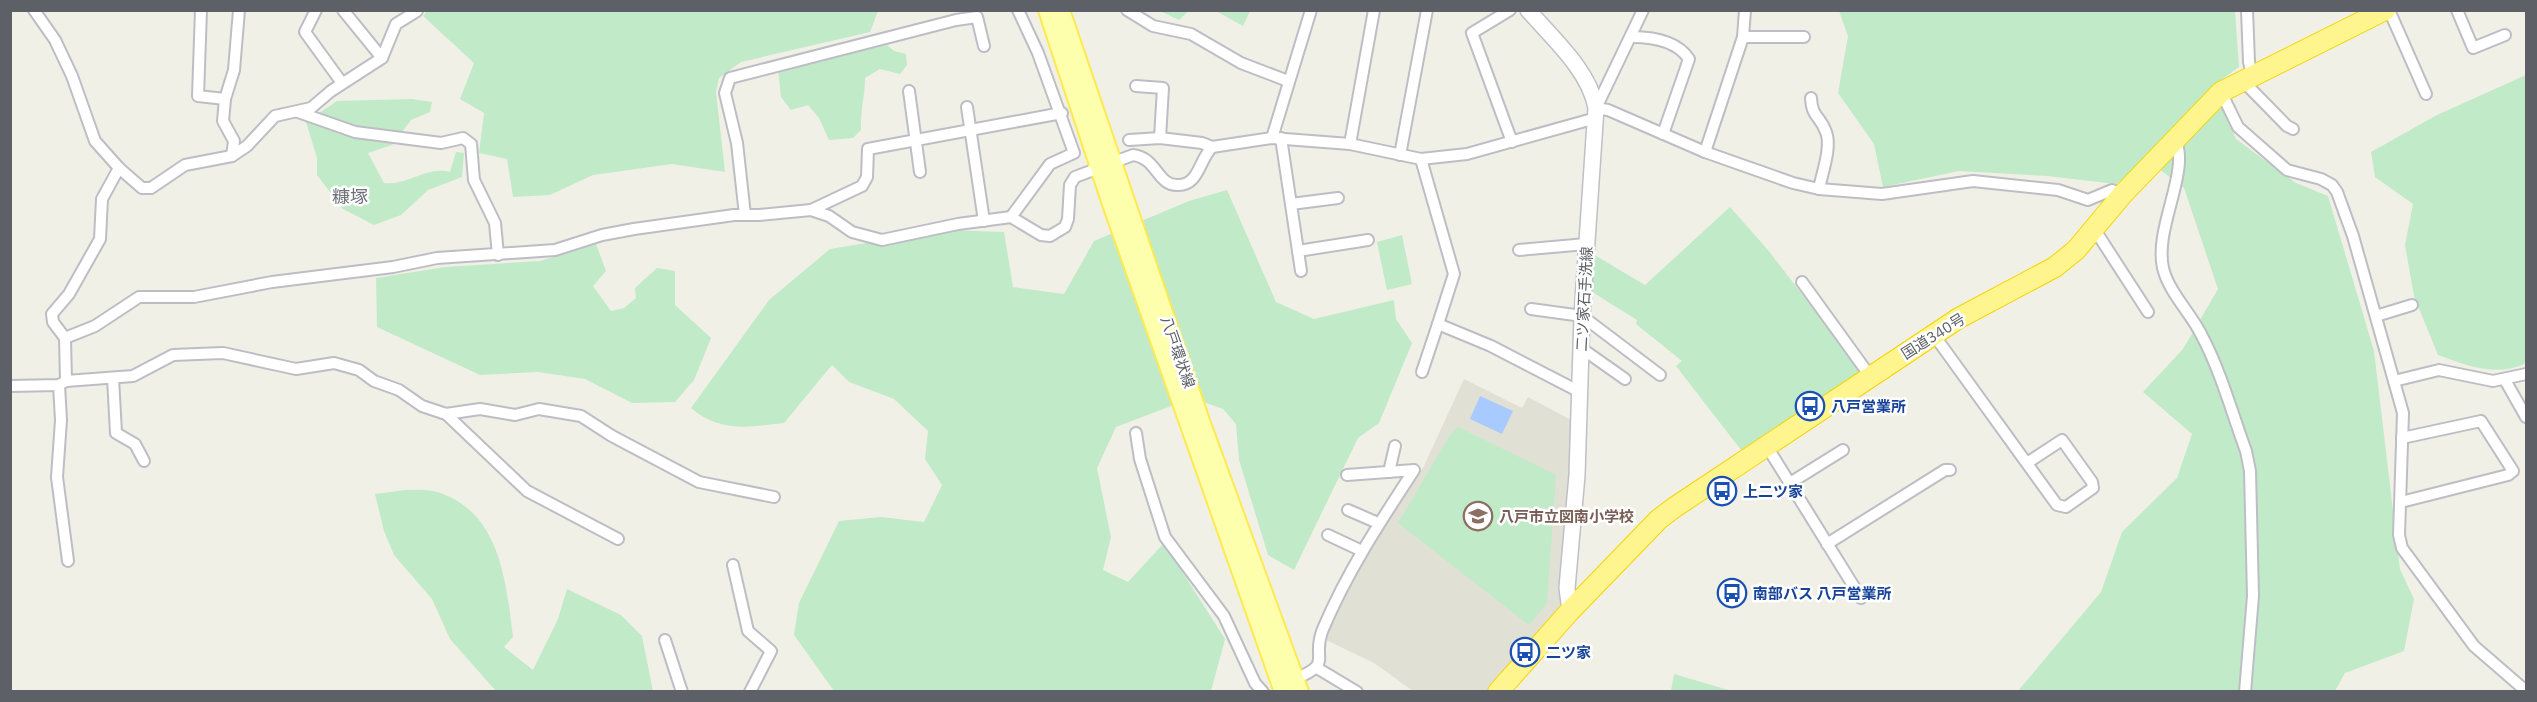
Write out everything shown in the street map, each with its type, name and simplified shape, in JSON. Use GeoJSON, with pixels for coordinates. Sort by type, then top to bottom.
{"type":"FeatureCollection","features":[{"type":"Feature","properties":{"kind":"highway","name":"国道340号"},"geometry":{"type":"LineString","coordinates":[[1498,692],[1570,611],[1659,519],[1766,445],[1934,335],[2055,267],[2095,230],[2122,195],[2222,92],[2387,10]]}},
{"type":"Feature","properties":{"kind":"main road","name":"八戸環状線"},"geometry":{"type":"LineString","coordinates":[[1047,10],[1105,164],[1289,686]]}},
{"type":"Feature","properties":{"kind":"main road","name":"八戸環状線"},"geometry":{"type":"LineString","coordinates":[[1061,10],[1105,164]]}},
{"type":"Feature","properties":{"kind":"street"},"geometry":{"type":"LineString","coordinates":[[34,10],[55,40],[72,76],[94,141],[119,168],[142,188],[151,188],[185,165],[232,156],[247,146],[275,116],[311,108],[342,83],[381,58],[396,24],[417,11]]}},
{"type":"Feature","properties":{"kind":"street"},"geometry":{"type":"LineString","coordinates":[[201,10],[198,96],[225,99]]}},
{"type":"Feature","properties":{"kind":"street"},"geometry":{"type":"LineString","coordinates":[[232,156],[234,141],[224,120],[225,99],[234,70],[239,10]]}},
{"type":"Feature","properties":{"kind":"street"},"geometry":{"type":"LineString","coordinates":[[316,10],[305,32],[342,83]]}},
{"type":"Feature","properties":{"kind":"street"},"geometry":{"type":"LineString","coordinates":[[343,10],[381,58]]}},
{"type":"Feature","properties":{"kind":"street"},"geometry":{"type":"LineString","coordinates":[[1011,218],[1050,164],[1074,153],[1062,113],[1018,10]]}},
{"type":"Feature","properties":{"kind":"street"},"geometry":{"type":"LineString","coordinates":[[1127,10],[1153,26],[1191,34],[1241,63],[1288,81]]}},
{"type":"Feature","properties":{"kind":"street"},"geometry":{"type":"LineString","coordinates":[[1301,272],[1291,204],[1277,138],[1288,81],[1311,10]]}},
{"type":"Feature","properties":{"kind":"street"},"geometry":{"type":"LineString","coordinates":[[1350,144],[1374,10]]}},
{"type":"Feature","properties":{"kind":"street"},"geometry":{"type":"LineString","coordinates":[[1400,155],[1427,10]]}},
{"type":"Feature","properties":{"kind":"street"},"geometry":{"type":"LineString","coordinates":[[1510,10],[1472,33],[1512,142]]}},
{"type":"Feature","properties":{"kind":"street","name":"二ツ家石手洗線"},"geometry":{"type":"LineString","coordinates":[[1528,10],[1559,45],[1591,87],[1596,113],[1582,316],[1577,476],[1567,588],[1570,611]]}},
{"type":"Feature","properties":{"kind":"street"},"geometry":{"type":"LineString","coordinates":[[1596,113],[1643,10]]}},
{"type":"Feature","properties":{"kind":"street"},"geometry":{"type":"LineString","coordinates":[[1706,152],[1743,37],[1745,10]]}},
{"type":"Feature","properties":{"kind":"street"},"geometry":{"type":"LineString","coordinates":[[2247,10],[2247,78],[2286,126],[2293,129]]}},
{"type":"Feature","properties":{"kind":"street"},"geometry":{"type":"LineString","coordinates":[[2387,10],[2426,94]]}},
{"type":"Feature","properties":{"kind":"street"},"geometry":{"type":"LineString","coordinates":[[2457,10],[2472,48],[2505,35]]}},
{"type":"Feature","properties":{"kind":"street"},"geometry":{"type":"LineString","coordinates":[[745,215],[737,143],[725,93],[730,78],[955,15],[977,17],[984,46]]}},
{"type":"Feature","properties":{"kind":"street"},"geometry":{"type":"LineString","coordinates":[[1632,36],[1650,37],[1679,47],[1689,59],[1663,134]]}},
{"type":"Feature","properties":{"kind":"street"},"geometry":{"type":"LineString","coordinates":[[1743,37],[1804,37]]}},
{"type":"Feature","properties":{"kind":"street"},"geometry":{"type":"LineString","coordinates":[[1136,86],[1163,88],[1160,138]]}},
{"type":"Feature","properties":{"kind":"street"},"geometry":{"type":"LineString","coordinates":[[909,91],[920,172]]}},
{"type":"Feature","properties":{"kind":"street"},"geometry":{"type":"LineString","coordinates":[[2222,92],[2238,127],[2287,170],[2321,179],[2332,185],[2337,192],[2376,316],[2403,413],[2399,535],[2408,559],[2474,646],[2526,691]]}},
{"type":"Feature","properties":{"kind":"street"},"geometry":{"type":"LineString","coordinates":[[1810,98],[1812,112],[1823,123],[1828,135],[1819,189]]}},
{"type":"Feature","properties":{"kind":"street"},"geometry":{"type":"LineString","coordinates":[[967,107],[984,221]]}},
{"type":"Feature","properties":{"kind":"street"},"geometry":{"type":"LineString","coordinates":[[1129,140],[1160,138],[1202,142],[1212,147],[1277,138],[1350,144],[1420,159],[1467,154],[1512,142],[1608,110],[1706,152],[1780,179],[1819,189],[1882,195],[1973,181],[2050,188],[2088,200],[2112,190],[2122,195]]}},
{"type":"Feature","properties":{"kind":"street"},"geometry":{"type":"LineString","coordinates":[[298,112],[355,132],[441,143],[463,138],[471,144],[474,180],[495,223],[498,255]]}},
{"type":"Feature","properties":{"kind":"street"},"geometry":{"type":"LineString","coordinates":[[65,338],[95,326],[139,297],[194,297],[272,282],[393,267],[437,258],[555,250],[602,235],[634,229],[745,215],[811,210],[862,186],[867,177],[868,149],[1062,113]]}},
{"type":"Feature","properties":{"kind":"street"},"geometry":{"type":"LineString","coordinates":[[2175,138],[2180,148],[2179,164],[2162,240],[2164,269],[2168,281],[2202,336],[2246,451],[2250,471],[2253,596],[2245,692]]}},
{"type":"Feature","properties":{"kind":"street"},"geometry":{"type":"LineString","coordinates":[[811,210],[829,216],[852,232],[882,240],[1011,218],[1041,235],[1050,236],[1058,232],[1068,219],[1070,185],[1075,177],[1133,155],[1143,156],[1151,162],[1164,181],[1175,186],[1188,184],[1196,176],[1202,159],[1212,147]]}},
{"type":"Feature","properties":{"kind":"street"},"geometry":{"type":"LineString","coordinates":[[1420,159],[1454,274],[1422,372]]}},
{"type":"Feature","properties":{"kind":"street"},"geometry":{"type":"LineString","coordinates":[[68,561],[57,477],[65,338],[54,322],[52,314],[69,294],[100,239],[102,199],[119,168]]}},
{"type":"Feature","properties":{"kind":"street"},"geometry":{"type":"LineString","coordinates":[[1291,204],[1338,198]]}},
{"type":"Feature","properties":{"kind":"street"},"geometry":{"type":"LineString","coordinates":[[2095,230],[2148,312]]}},
{"type":"Feature","properties":{"kind":"street"},"geometry":{"type":"LineString","coordinates":[[1298,251],[1368,240]]}},
{"type":"Feature","properties":{"kind":"street"},"geometry":{"type":"LineString","coordinates":[[1519,250],[1586,244]]}},
{"type":"Feature","properties":{"kind":"street"},"geometry":{"type":"LineString","coordinates":[[1802,282],[1870,376]]}},
{"type":"Feature","properties":{"kind":"street"},"geometry":{"type":"LineString","coordinates":[[2376,316],[2412,305]]}},
{"type":"Feature","properties":{"kind":"street"},"geometry":{"type":"LineString","coordinates":[[1531,309],[1582,316],[1660,375]]}},
{"type":"Feature","properties":{"kind":"street"},"geometry":{"type":"LineString","coordinates":[[1438,324],[1491,346],[1580,392]]}},
{"type":"Feature","properties":{"kind":"street"},"geometry":{"type":"LineString","coordinates":[[1934,335],[2027,463],[2060,507],[2066,507],[2093,488],[2092,482],[2062,440],[2027,463]]}},
{"type":"Feature","properties":{"kind":"street"},"geometry":{"type":"LineString","coordinates":[[1581,348],[1625,379]]}},
{"type":"Feature","properties":{"kind":"street"},"geometry":{"type":"LineString","coordinates":[[10,386],[133,376],[173,355],[223,352],[296,369],[334,363],[359,370],[374,381],[399,390],[422,406],[446,414],[527,491],[618,539]]}},
{"type":"Feature","properties":{"kind":"street"},"geometry":{"type":"LineString","coordinates":[[2394,381],[2439,370],[2484,380],[2505,380],[2526,374]]}},
{"type":"Feature","properties":{"kind":"street"},"geometry":{"type":"LineString","coordinates":[[113,378],[116,433],[135,444],[144,461]]}},
{"type":"Feature","properties":{"kind":"street"},"geometry":{"type":"LineString","coordinates":[[2505,380],[2526,417]]}},
{"type":"Feature","properties":{"kind":"street"},"geometry":{"type":"LineString","coordinates":[[446,414],[480,409],[515,415],[539,409],[581,416],[612,436],[649,453],[699,482],[774,497]]}},
{"type":"Feature","properties":{"kind":"street"},"geometry":{"type":"LineString","coordinates":[[2401,502],[2508,476],[2513,471],[2481,421],[2402,438]]}},
{"type":"Feature","properties":{"kind":"street"},"geometry":{"type":"LineString","coordinates":[[1136,433],[1140,459],[1166,537],[1224,616],[1255,683],[1263,692]]}},
{"type":"Feature","properties":{"kind":"street"},"geometry":{"type":"LineString","coordinates":[[1766,445],[1861,598]]}},
{"type":"Feature","properties":{"kind":"street"},"geometry":{"type":"LineString","coordinates":[[1389,472],[1395,446]]}},
{"type":"Feature","properties":{"kind":"street"},"geometry":{"type":"LineString","coordinates":[[1790,483],[1843,450]]}},
{"type":"Feature","properties":{"kind":"street"},"geometry":{"type":"LineString","coordinates":[[1289,686],[1317,668],[1321,659],[1319,639],[1339,590],[1378,523],[1414,470],[1347,475]]}},
{"type":"Feature","properties":{"kind":"street"},"geometry":{"type":"LineString","coordinates":[[1827,544],[1945,470],[1950,470]]}},
{"type":"Feature","properties":{"kind":"street"},"geometry":{"type":"LineString","coordinates":[[1348,510],[1378,523]]}},
{"type":"Feature","properties":{"kind":"street"},"geometry":{"type":"LineString","coordinates":[[1328,535],[1362,551]]}},
{"type":"Feature","properties":{"kind":"street"},"geometry":{"type":"LineString","coordinates":[[733,565],[748,631],[771,651],[750,692]]}},
{"type":"Feature","properties":{"kind":"street"},"geometry":{"type":"LineString","coordinates":[[665,640],[682,692]]}},
{"type":"Feature","properties":{"kind":"street"},"geometry":{"type":"LineString","coordinates":[[1317,668],[1357,692]]}},
{"type":"Feature","properties":{"kind":"shaded area","name":"八戸市立図南小学校"},"geometry":{"type":"Polygon","coordinates":[[[1464,379],[1522,408],[1528,397],[1575,422],[1564,608],[1489,691],[1413,691],[1374,663],[1324,639],[1356,567],[1409,485],[1423,468],[1464,379]]]}},
{"type":"Feature","properties":{"kind":"green space"},"geometry":{"type":"Polygon","coordinates":[[[1250,10],[1243,26],[1216,11],[1250,10]]]}},
{"type":"Feature","properties":{"kind":"green space"},"geometry":{"type":"Polygon","coordinates":[[[427,11],[878,11],[870,32],[741,62],[719,78],[716,92],[725,172],[672,164],[593,175],[550,195],[513,197],[507,159],[479,153],[484,113],[460,99],[474,63],[423,16],[427,11]]]}},
{"type":"Feature","properties":{"kind":"green space"},"geometry":{"type":"Polygon","coordinates":[[[1160,11],[1189,11],[1179,20],[1160,11]]]}},
{"type":"Feature","properties":{"kind":"green space"},"geometry":{"type":"Polygon","coordinates":[[[1839,11],[2235,11],[2239,67],[2213,86],[2236,139],[2296,183],[2328,196],[2374,351],[2400,569],[2414,599],[2404,651],[2345,673],[2335,691],[2018,691],[2101,592],[2122,532],[2177,478],[2192,434],[2143,392],[2183,349],[2218,289],[2184,188],[2150,162],[2116,184],[2047,176],[1959,171],[1883,187],[1874,144],[1838,93],[1848,36],[1839,11]]]}},
{"type":"Feature","properties":{"kind":"green space"},"geometry":{"type":"Polygon","coordinates":[[[887,45],[894,51],[906,54],[907,65],[900,74],[880,69],[865,78],[861,130],[853,138],[829,140],[819,118],[808,105],[791,110],[781,97],[778,69],[826,56],[887,45]]]}},
{"type":"Feature","properties":{"kind":"green space"},"geometry":{"type":"Polygon","coordinates":[[[2526,75],[2526,363],[2493,370],[2459,363],[2438,355],[2414,296],[2405,245],[2413,204],[2375,177],[2371,152],[2437,115],[2526,75]]]}},
{"type":"Feature","properties":{"kind":"green space"},"geometry":{"type":"Polygon","coordinates":[[[412,99],[432,102],[430,112],[411,120],[392,145],[368,153],[384,183],[401,182],[433,172],[450,172],[456,152],[464,153],[462,177],[428,190],[401,215],[374,225],[343,209],[317,175],[317,158],[306,122],[337,101],[412,99]]]}},
{"type":"Feature","properties":{"kind":"green space"},"geometry":{"type":"Polygon","coordinates":[[[1227,190],[1276,302],[1314,319],[1394,300],[1396,319],[1412,343],[1379,423],[1358,438],[1294,570],[1268,555],[1239,460],[1236,424],[1223,409],[1192,398],[1116,427],[1097,468],[1111,537],[1103,570],[1128,582],[1164,543],[1225,639],[1211,691],[834,691],[794,635],[799,603],[839,521],[881,517],[924,522],[942,485],[925,459],[928,431],[894,399],[849,382],[832,365],[784,423],[747,427],[724,425],[702,416],[691,408],[769,300],[830,249],[945,230],[1004,232],[1013,287],[1064,294],[1094,241],[1189,201],[1227,190]]]}},
{"type":"Feature","properties":{"kind":"green space"},"geometry":{"type":"Polygon","coordinates":[[[1730,207],[1768,250],[1862,372],[1741,450],[1676,366],[1682,361],[1636,324],[1637,320],[1589,290],[1591,253],[1645,285],[1730,207]]]}},
{"type":"Feature","properties":{"kind":"green space"},"geometry":{"type":"Polygon","coordinates":[[[1402,235],[1412,284],[1387,290],[1377,242],[1402,235]]]}},
{"type":"Feature","properties":{"kind":"green space"},"geometry":{"type":"Polygon","coordinates":[[[596,244],[606,271],[593,286],[611,311],[624,308],[636,298],[635,288],[657,268],[675,271],[675,305],[711,338],[694,380],[675,402],[632,403],[585,379],[538,372],[480,375],[377,327],[376,278],[445,267],[540,261],[596,244]]]}},
{"type":"Feature","properties":{"kind":"green space"},"geometry":{"type":"Polygon","coordinates":[[[1458,427],[1556,475],[1547,603],[1529,625],[1398,523],[1450,435],[1458,427]]]}},
{"type":"Feature","properties":{"kind":"green space"},"geometry":{"type":"Polygon","coordinates":[[[405,490],[433,491],[458,501],[487,531],[496,551],[507,593],[513,637],[504,647],[533,670],[558,619],[567,589],[621,615],[642,636],[653,691],[496,691],[450,639],[432,599],[394,555],[384,531],[375,494],[405,490]]]}},
{"type":"Feature","properties":{"kind":"green space"},"geometry":{"type":"Polygon","coordinates":[[[1674,674],[1732,691],[1671,691],[1674,674]]]}},
{"type":"Feature","properties":{"kind":"water"},"geometry":{"type":"Polygon","coordinates":[[[1480,396],[1513,411],[1502,434],[1470,419],[1480,396]]]}},
{"type":"Feature","properties":{"kind":"place","name":"八戸営業所"},"geometry":{"type":"Point","coordinates":[1810,406]}},
{"type":"Feature","properties":{"kind":"place","name":"上二ツ家"},"geometry":{"type":"Point","coordinates":[1722,491]}},
{"type":"Feature","properties":{"kind":"place","name":"八戸市立図南小学校"},"geometry":{"type":"Point","coordinates":[1478,516]}},
{"type":"Feature","properties":{"kind":"place","name":"南部バス 八戸営業所"},"geometry":{"type":"Point","coordinates":[1732,593]}},
{"type":"Feature","properties":{"kind":"place","name":"二ツ家"},"geometry":{"type":"Point","coordinates":[1525,652]}},
{"type":"Feature","properties":{"kind":"district","name":"糠塚"},"geometry":{"type":"Point","coordinates":[350,196]}}]}
